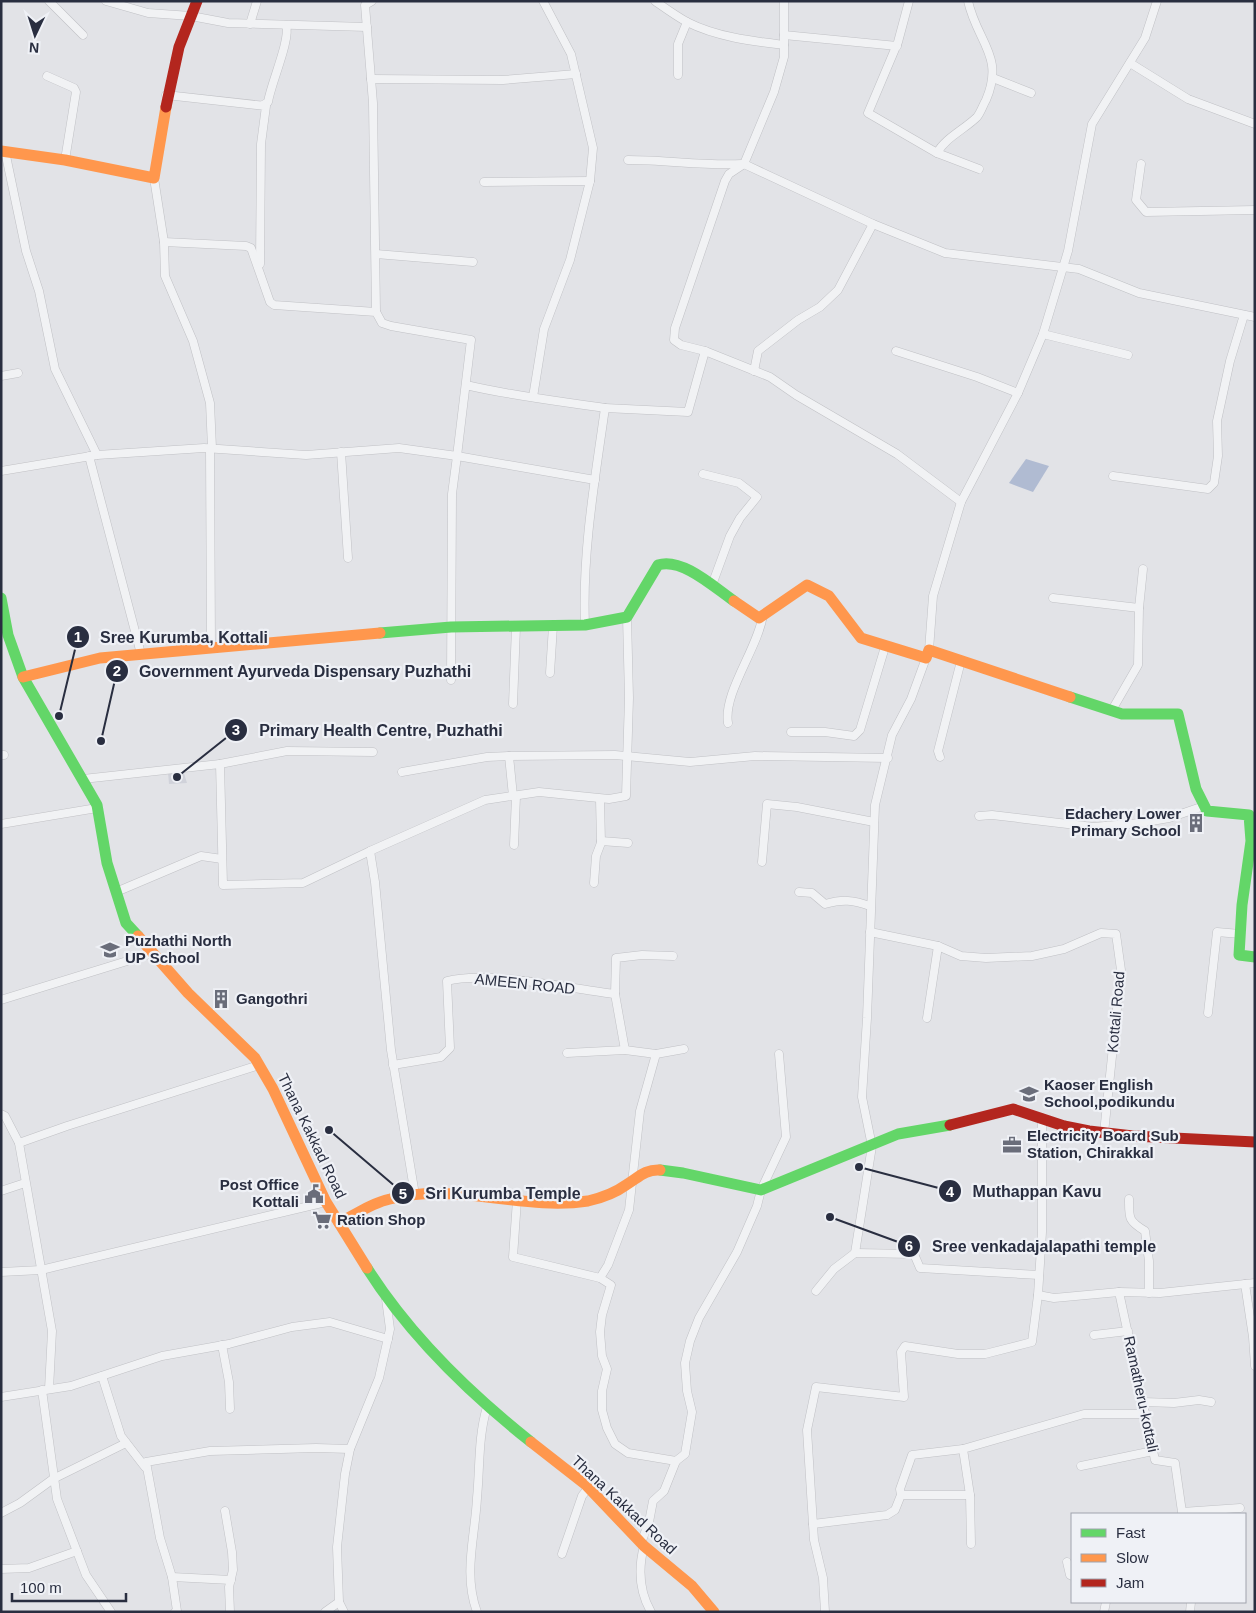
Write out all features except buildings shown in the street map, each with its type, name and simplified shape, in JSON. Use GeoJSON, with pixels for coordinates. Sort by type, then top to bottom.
{"type":"FeatureCollection","features":[{"type":"Feature","properties":{"kind":"main road"},"geometry":{"type":"LineString","coordinates":[[3,151],[65,160],[154,178],[166,95],[179,47],[197,1]]}},
{"type":"Feature","properties":{"kind":"main road"},"geometry":{"type":"LineString","coordinates":[[23,677],[100,658],[451,627],[586,624],[627,617],[658,565],[674,562],[712,585],[759,618],[807,586],[829,596],[860,638],[885,647],[960,661],[1122,714],[1178,714],[1192,776],[1207,811],[1249,815],[1251,841],[1239,954],[1255,957]]}},
{"type":"Feature","properties":{"kind":"main road","name":"Thana Kakkad Road"},"geometry":{"type":"LineString","coordinates":[[1,598],[8,635],[23,677],[83,779],[97,808],[107,863],[126,923],[188,994],[255,1058],[273,1089],[326,1202],[386,1298],[427,1347],[487,1406],[588,1488],[642,1545],[692,1586],[714,1612]]}},
{"type":"Feature","properties":{"kind":"main road"},"geometry":{"type":"LineString","coordinates":[[339,1222],[380,1202],[397,1197],[415,1195],[432,1194],[517,1200],[586,1201],[608,1196],[641,1173],[654,1170],[671,1171],[743,1188],[761,1190],[898,1134],[967,1122],[977,1117],[1013,1109],[1064,1126],[1132,1136],[1255,1142]]}},
{"type":"Feature","properties":{"kind":"street"},"geometry":{"type":"LineString","coordinates":[[49,1],[83,36]]}},
{"type":"Feature","properties":{"kind":"street"},"geometry":{"type":"LineString","coordinates":[[106,1],[148,13],[191,16],[228,23],[367,27]]}},
{"type":"Feature","properties":{"kind":"street"},"geometry":{"type":"LineString","coordinates":[[250,24],[257,1]]}},
{"type":"Feature","properties":{"kind":"street"},"geometry":{"type":"LineString","coordinates":[[372,1],[365,5],[371,79],[376,312],[382,322],[391,326],[470,340],[452,494],[451,680]]}},
{"type":"Feature","properties":{"kind":"street"},"geometry":{"type":"LineString","coordinates":[[533,397],[544,328],[570,260],[590,182],[593,148],[571,54],[543,1]]}},
{"type":"Feature","properties":{"kind":"street"},"geometry":{"type":"LineString","coordinates":[[655,1],[687,22],[739,39],[784,45]]}},
{"type":"Feature","properties":{"kind":"street"},"geometry":{"type":"LineString","coordinates":[[784,1],[784,57],[774,92],[744,164],[729,174],[725,181],[675,328],[674,340],[681,345],[704,351],[770,377],[796,395],[897,454],[961,502]]}},
{"type":"Feature","properties":{"kind":"street"},"geometry":{"type":"LineString","coordinates":[[909,1],[897,46],[868,113],[937,153],[979,169]]}},
{"type":"Feature","properties":{"kind":"street"},"geometry":{"type":"LineString","coordinates":[[937,153],[941,145],[979,115],[993,78],[993,63],[974,20],[968,1]]}},
{"type":"Feature","properties":{"kind":"street"},"geometry":{"type":"LineString","coordinates":[[855,1253],[872,1146],[862,1097],[874,822],[892,735],[911,699],[927,654],[934,596],[961,502],[1018,393],[1043,334],[1068,251],[1092,124],[1145,38],[1157,1]]}},
{"type":"Feature","properties":{"kind":"street"},"geometry":{"type":"LineString","coordinates":[[678,75],[678,44],[687,22]]}},
{"type":"Feature","properties":{"kind":"street"},"geometry":{"type":"LineString","coordinates":[[166,95],[263,105],[268,102],[271,83],[283,51],[288,31],[286,25]]}},
{"type":"Feature","properties":{"kind":"street"},"geometry":{"type":"LineString","coordinates":[[784,35],[897,46]]}},
{"type":"Feature","properties":{"kind":"street"},"geometry":{"type":"LineString","coordinates":[[1130,63],[1188,99],[1255,124]]}},
{"type":"Feature","properties":{"kind":"street"},"geometry":{"type":"LineString","coordinates":[[371,79],[511,80],[576,74]]}},
{"type":"Feature","properties":{"kind":"street"},"geometry":{"type":"LineString","coordinates":[[46,76],[74,88],[76,92],[65,160]]}},
{"type":"Feature","properties":{"kind":"street"},"geometry":{"type":"LineString","coordinates":[[993,78],[1031,93]]}},
{"type":"Feature","properties":{"kind":"street"},"geometry":{"type":"LineString","coordinates":[[260,271],[259,189],[261,144],[266,106],[263,105]]}},
{"type":"Feature","properties":{"kind":"street"},"geometry":{"type":"LineString","coordinates":[[3,151],[26,252],[39,292],[55,369],[93,455],[141,654]]}},
{"type":"Feature","properties":{"kind":"street"},"geometry":{"type":"LineString","coordinates":[[628,160],[659,160],[711,166],[744,164],[873,224],[945,252],[1079,269],[1139,293],[1255,317]]}},
{"type":"Feature","properties":{"kind":"street"},"geometry":{"type":"LineString","coordinates":[[1141,164],[1136,200],[1146,212],[1255,210]]}},
{"type":"Feature","properties":{"kind":"street"},"geometry":{"type":"LineString","coordinates":[[154,178],[164,242],[165,276],[193,341],[210,403],[211,647]]}},
{"type":"Feature","properties":{"kind":"street"},"geometry":{"type":"LineString","coordinates":[[484,182],[590,182]]}},
{"type":"Feature","properties":{"kind":"street"},"geometry":{"type":"LineString","coordinates":[[754,371],[758,352],[798,320],[820,307],[838,290],[873,224]]}},
{"type":"Feature","properties":{"kind":"street"},"geometry":{"type":"LineString","coordinates":[[164,242],[246,246],[254,253],[270,302],[274,305],[376,312]]}},
{"type":"Feature","properties":{"kind":"street"},"geometry":{"type":"LineString","coordinates":[[376,254],[473,262]]}},
{"type":"Feature","properties":{"kind":"street"},"geometry":{"type":"LineString","coordinates":[[1113,476],[1208,489],[1214,484],[1218,456],[1217,421],[1230,360],[1244,315]]}},
{"type":"Feature","properties":{"kind":"street"},"geometry":{"type":"LineString","coordinates":[[1043,334],[1128,355]]}},
{"type":"Feature","properties":{"kind":"street"},"geometry":{"type":"LineString","coordinates":[[466,385],[520,397],[533,397],[605,408],[688,412],[704,351]]}},
{"type":"Feature","properties":{"kind":"street"},"geometry":{"type":"LineString","coordinates":[[896,351],[977,377],[1018,393]]}},
{"type":"Feature","properties":{"kind":"street"},"geometry":{"type":"LineString","coordinates":[[1,376],[18,373]]}},
{"type":"Feature","properties":{"kind":"street"},"geometry":{"type":"LineString","coordinates":[[586,624],[584,598],[595,480],[605,408]]}},
{"type":"Feature","properties":{"kind":"street"},"geometry":{"type":"LineString","coordinates":[[1,471],[93,455],[211,448],[306,455],[399,448],[595,480]]}},
{"type":"Feature","properties":{"kind":"street"},"geometry":{"type":"LineString","coordinates":[[341,452],[348,558]]}},
{"type":"Feature","properties":{"kind":"street"},"geometry":{"type":"LineString","coordinates":[[703,474],[739,483],[757,497],[740,518],[730,536],[712,585]]}},
{"type":"Feature","properties":{"kind":"street"},"geometry":{"type":"LineString","coordinates":[[1112,710],[1138,665],[1138,608],[1143,569]]}},
{"type":"Feature","properties":{"kind":"street"},"geometry":{"type":"LineString","coordinates":[[1053,598],[1138,608]]}},
{"type":"Feature","properties":{"kind":"street"},"geometry":{"type":"LineString","coordinates":[[728,722],[727,717],[734,687],[745,667],[763,615]]}},
{"type":"Feature","properties":{"kind":"street"},"geometry":{"type":"LineString","coordinates":[[220,764],[223,885],[303,883],[485,800],[539,792],[600,799],[626,796],[629,698],[627,617]]}},
{"type":"Feature","properties":{"kind":"street"},"geometry":{"type":"LineString","coordinates":[[550,673],[553,626]]}},
{"type":"Feature","properties":{"kind":"street"},"geometry":{"type":"LineString","coordinates":[[513,704],[516,627]]}},
{"type":"Feature","properties":{"kind":"street"},"geometry":{"type":"LineString","coordinates":[[791,732],[825,732],[854,736],[860,730],[885,647]]}},
{"type":"Feature","properties":{"kind":"street"},"geometry":{"type":"LineString","coordinates":[[940,757],[938,751],[960,661]]}},
{"type":"Feature","properties":{"kind":"street"},"geometry":{"type":"LineString","coordinates":[[83,779],[220,764],[287,751],[373,752]]}},
{"type":"Feature","properties":{"kind":"street"},"geometry":{"type":"LineString","coordinates":[[402,772],[478,759],[510,756],[627,756],[690,762],[748,756],[888,758]]}},
{"type":"Feature","properties":{"kind":"street"},"geometry":{"type":"LineString","coordinates":[[510,756],[514,796],[514,846]]}},
{"type":"Feature","properties":{"kind":"street"},"geometry":{"type":"LineString","coordinates":[[594,883],[596,856],[601,841],[600,799]]}},
{"type":"Feature","properties":{"kind":"street"},"geometry":{"type":"LineString","coordinates":[[762,862],[768,804],[796,807],[874,822]]}},
{"type":"Feature","properties":{"kind":"street"},"geometry":{"type":"LineString","coordinates":[[979,816],[992,815],[1092,827],[1150,821],[1204,806]]}},
{"type":"Feature","properties":{"kind":"street"},"geometry":{"type":"LineString","coordinates":[[1,824],[97,808]]}},
{"type":"Feature","properties":{"kind":"street"},"geometry":{"type":"LineString","coordinates":[[601,841],[628,843]]}},
{"type":"Feature","properties":{"kind":"street"},"geometry":{"type":"LineString","coordinates":[[370,851],[375,882],[393,1064],[415,1195]]}},
{"type":"Feature","properties":{"kind":"street"},"geometry":{"type":"LineString","coordinates":[[116,892],[201,856],[222,859]]}},
{"type":"Feature","properties":{"kind":"street"},"geometry":{"type":"LineString","coordinates":[[799,892],[812,893],[825,904],[843,900],[856,901],[870,906]]}},
{"type":"Feature","properties":{"kind":"street","name":"Kottali Road"},"geometry":{"type":"LineString","coordinates":[[870,932],[938,946],[961,956],[986,958],[1032,956],[1064,949],[1101,933],[1116,934],[1121,970],[1104,1132]]}},
{"type":"Feature","properties":{"kind":"street"},"geometry":{"type":"LineString","coordinates":[[1208,1013],[1217,932],[1240,934]]}},
{"type":"Feature","properties":{"kind":"street"},"geometry":{"type":"LineString","coordinates":[[927,1018],[938,946]]}},
{"type":"Feature","properties":{"kind":"street"},"geometry":{"type":"LineString","coordinates":[[1,1000],[152,953]]}},
{"type":"Feature","properties":{"kind":"street"},"geometry":{"type":"LineString","coordinates":[[625,1050],[615,994],[616,958],[642,955],[673,956]]}},
{"type":"Feature","properties":{"kind":"street","name":"AMEEN ROAD"},"geometry":{"type":"LineString","coordinates":[[393,1064],[441,1057],[450,1048],[447,981],[460,978],[510,980],[615,994]]}},
{"type":"Feature","properties":{"kind":"street"},"geometry":{"type":"LineString","coordinates":[[567,1053],[625,1050],[656,1054],[684,1049]]}},
{"type":"Feature","properties":{"kind":"street"},"geometry":{"type":"LineString","coordinates":[[600,1278],[608,1265],[629,1210],[640,1111],[656,1054]]}},
{"type":"Feature","properties":{"kind":"street"},"geometry":{"type":"LineString","coordinates":[[651,1612],[644,1598],[639,1566],[642,1545],[653,1500],[664,1491],[676,1461],[685,1454],[692,1412],[687,1391],[685,1363],[690,1341],[699,1318],[720,1285],[737,1252],[757,1206],[761,1190],[786,1137],[778,1054]]}},
{"type":"Feature","properties":{"kind":"street"},"geometry":{"type":"LineString","coordinates":[[18,1143],[259,1065]]}},
{"type":"Feature","properties":{"kind":"street"},"geometry":{"type":"LineString","coordinates":[[1,1114],[5,1116],[18,1143],[52,1331],[45,1390],[53,1479],[57,1499],[86,1575],[111,1612]]}},
{"type":"Feature","properties":{"kind":"street"},"geometry":{"type":"LineString","coordinates":[[825,1612],[823,1578],[814,1540],[806,1430],[816,1387],[904,1397],[901,1352],[905,1346],[958,1354],[985,1354],[1032,1342],[1038,1295],[1042,1232],[1042,1118]]}},
{"type":"Feature","properties":{"kind":"street"},"geometry":{"type":"LineString","coordinates":[[1,1191],[25,1183]]}},
{"type":"Feature","properties":{"kind":"street"},"geometry":{"type":"LineString","coordinates":[[1129,1198],[1129,1215],[1132,1224],[1145,1231],[1149,1261],[1149,1293]]}},
{"type":"Feature","properties":{"kind":"street"},"geometry":{"type":"LineString","coordinates":[[517,1200],[513,1257],[600,1278],[611,1285],[602,1315],[600,1332],[602,1356],[607,1369],[602,1391],[602,1410],[607,1428],[616,1444],[628,1453],[676,1461]]}},
{"type":"Feature","properties":{"kind":"street"},"geometry":{"type":"LineString","coordinates":[[1,1272],[40,1270],[326,1202]]}},
{"type":"Feature","properties":{"kind":"street"},"geometry":{"type":"LineString","coordinates":[[816,1291],[834,1269],[855,1253],[914,1254],[920,1268],[1039,1274]]}},
{"type":"Feature","properties":{"kind":"street"},"geometry":{"type":"LineString","coordinates":[[1038,1295],[1054,1298],[1119,1292],[1149,1293],[1255,1283]]}},
{"type":"Feature","properties":{"kind":"street"},"geometry":{"type":"LineString","coordinates":[[1245,1284],[1253,1337],[1255,1366]]}},
{"type":"Feature","properties":{"kind":"street","name":"Ramatheru-kottali"},"geometry":{"type":"LineString","coordinates":[[1119,1292],[1153,1450],[1156,1460],[1175,1463],[1182,1513],[1240,1508]]}},
{"type":"Feature","properties":{"kind":"street"},"geometry":{"type":"LineString","coordinates":[[344,1612],[339,1602],[337,1547],[344,1474],[350,1449],[379,1378],[390,1329],[386,1298]]}},
{"type":"Feature","properties":{"kind":"street"},"geometry":{"type":"LineString","coordinates":[[1,1397],[71,1386],[162,1356],[222,1345],[292,1327],[330,1322],[388,1339]]}},
{"type":"Feature","properties":{"kind":"street"},"geometry":{"type":"LineString","coordinates":[[1094,1336],[1128,1331]]}},
{"type":"Feature","properties":{"kind":"street"},"geometry":{"type":"LineString","coordinates":[[222,1345],[229,1382],[230,1409]]}},
{"type":"Feature","properties":{"kind":"street"},"geometry":{"type":"LineString","coordinates":[[102,1376],[121,1436],[143,1462],[149,1478]]}},
{"type":"Feature","properties":{"kind":"street"},"geometry":{"type":"LineString","coordinates":[[1143,1402],[1174,1403],[1199,1400],[1211,1402]]}},
{"type":"Feature","properties":{"kind":"street"},"geometry":{"type":"LineString","coordinates":[[477,1612],[473,1601],[469,1555],[476,1522],[478,1447],[487,1406]]}},
{"type":"Feature","properties":{"kind":"street"},"geometry":{"type":"LineString","coordinates":[[813,1524],[887,1515],[895,1510],[912,1455],[963,1449],[1084,1414],[1146,1414]]}},
{"type":"Feature","properties":{"kind":"street"},"geometry":{"type":"LineString","coordinates":[[1,1513],[20,1503],[53,1479],[126,1443]]}},
{"type":"Feature","properties":{"kind":"street"},"geometry":{"type":"LineString","coordinates":[[176,1611],[172,1577],[160,1538],[146,1462],[210,1451],[350,1449]]}},
{"type":"Feature","properties":{"kind":"street"},"geometry":{"type":"LineString","coordinates":[[963,1449],[970,1495],[971,1544]]}},
{"type":"Feature","properties":{"kind":"street"},"geometry":{"type":"LineString","coordinates":[[1081,1466],[1153,1450]]}},
{"type":"Feature","properties":{"kind":"street"},"geometry":{"type":"LineString","coordinates":[[562,1554],[582,1496],[588,1488]]}},
{"type":"Feature","properties":{"kind":"street"},"geometry":{"type":"LineString","coordinates":[[901,1495],[970,1495]]}},
{"type":"Feature","properties":{"kind":"street"},"geometry":{"type":"LineString","coordinates":[[225,1510],[232,1552],[230,1612]]}},
{"type":"Feature","properties":{"kind":"street"},"geometry":{"type":"LineString","coordinates":[[1,1569],[29,1568],[77,1551]]}},
{"type":"Feature","properties":{"kind":"street"},"geometry":{"type":"LineString","coordinates":[[1067,1562],[1071,1576]]}},
{"type":"Feature","properties":{"kind":"street"},"geometry":{"type":"LineString","coordinates":[[172,1577],[231,1580]]}},
{"type":"Feature","properties":{"kind":"street"},"geometry":{"type":"LineString","coordinates":[[325,1612],[339,1602]]}},
{"type":"Feature","properties":{"kind":"shaded area"},"geometry":{"type":"Polygon","coordinates":[[[183,770],[187,783],[169,784],[168,772],[183,770]]]}},
{"type":"Feature","properties":{"kind":"water"},"geometry":{"type":"Polygon","coordinates":[[[1026,459],[1049,466],[1033,492],[1009,483],[1026,459]]]}},
{"type":"Feature","properties":{"kind":"traffic: fast"},"geometry":{"type":"LineString","coordinates":[[380,633],[451,627],[585,625],[627,617],[658,565],[667,564],[688,569],[734,601]]}},
{"type":"Feature","properties":{"kind":"traffic: fast"},"geometry":{"type":"LineString","coordinates":[[1,598],[8,635],[23,677],[97,805],[107,863],[126,923],[138,936]]}},
{"type":"Feature","properties":{"kind":"traffic: fast"},"geometry":{"type":"LineString","coordinates":[[1070,697],[1122,714],[1178,714],[1196,789],[1207,811],[1249,815],[1251,841],[1242,905],[1239,955],[1255,957]]}},
{"type":"Feature","properties":{"kind":"traffic: fast"},"geometry":{"type":"LineString","coordinates":[[660,1170],[683,1173],[761,1190],[898,1134],[950,1125]]}},
{"type":"Feature","properties":{"kind":"traffic: fast"},"geometry":{"type":"LineString","coordinates":[[367,1268],[421,1340],[463,1383],[531,1442]]}},
{"type":"Feature","properties":{"kind":"traffic: slow"},"geometry":{"type":"LineString","coordinates":[[1,151],[65,160],[154,178],[166,107]]}},
{"type":"Feature","properties":{"kind":"traffic: slow"},"geometry":{"type":"LineString","coordinates":[[734,601],[759,618],[807,585],[829,596],[861,638],[926,658],[929,650],[1070,697]]}},
{"type":"Feature","properties":{"kind":"traffic: slow"},"geometry":{"type":"LineString","coordinates":[[23,677],[100,658],[380,633]]}},
{"type":"Feature","properties":{"kind":"traffic: slow"},"geometry":{"type":"LineString","coordinates":[[138,936],[188,993],[255,1058],[273,1089],[326,1202],[367,1268]]}},
{"type":"Feature","properties":{"kind":"traffic: slow"},"geometry":{"type":"LineString","coordinates":[[339,1223],[377,1203],[415,1195],[464,1195],[539,1203],[588,1201],[613,1193],[646,1172],[660,1170]]}},
{"type":"Feature","properties":{"kind":"traffic: slow"},"geometry":{"type":"LineString","coordinates":[[531,1442],[586,1485],[644,1546],[692,1586],[714,1612]]}},
{"type":"Feature","properties":{"kind":"traffic: jam"},"geometry":{"type":"LineString","coordinates":[[166,107],[179,47],[197,1]]}},
{"type":"Feature","properties":{"kind":"traffic: jam"},"geometry":{"type":"LineString","coordinates":[[950,1125],[1013,1109],[1064,1126],[1089,1131],[1133,1136],[1255,1142]]}},
{"type":"Feature","properties":{"kind":"place","name":"Sree Kurumba, Kottali"},"geometry":{"type":"Point","coordinates":[59,716]}},
{"type":"Feature","properties":{"kind":"place","name":"Government Ayurveda Dispensary Puzhathi"},"geometry":{"type":"Point","coordinates":[101,741]}},
{"type":"Feature","properties":{"kind":"place","name":"Primary Health Centre, Puzhathi"},"geometry":{"type":"Point","coordinates":[177,777]}},
{"type":"Feature","properties":{"kind":"place","name":"Edachery Lower Primary School"},"geometry":{"type":"Point","coordinates":[1196,823]}},
{"type":"Feature","properties":{"kind":"place","name":"Puzhathi North UP School"},"geometry":{"type":"Point","coordinates":[110,950]}},
{"type":"Feature","properties":{"kind":"place","name":"Gangothri"},"geometry":{"type":"Point","coordinates":[221,999]}},
{"type":"Feature","properties":{"kind":"place","name":"Kaoser English School,podikundu"},"geometry":{"type":"Point","coordinates":[1029,1094]}},
{"type":"Feature","properties":{"kind":"place","name":"Sri Kurumba Temple"},"geometry":{"type":"Point","coordinates":[329,1130]}},
{"type":"Feature","properties":{"kind":"place","name":"Electricity Board Sub Station, Chirakkal"},"geometry":{"type":"Point","coordinates":[1012,1145]}},
{"type":"Feature","properties":{"kind":"place","name":"Muthappan Kavu"},"geometry":{"type":"Point","coordinates":[859,1167]}},
{"type":"Feature","properties":{"kind":"place","name":"Post Office Kottali"},"geometry":{"type":"Point","coordinates":[314,1194]}},
{"type":"Feature","properties":{"kind":"place","name":"Sree venkadajalapathi temple"},"geometry":{"type":"Point","coordinates":[830,1217]}},
{"type":"Feature","properties":{"kind":"place","name":"Ration Shop"},"geometry":{"type":"Point","coordinates":[322,1220]}}]}
